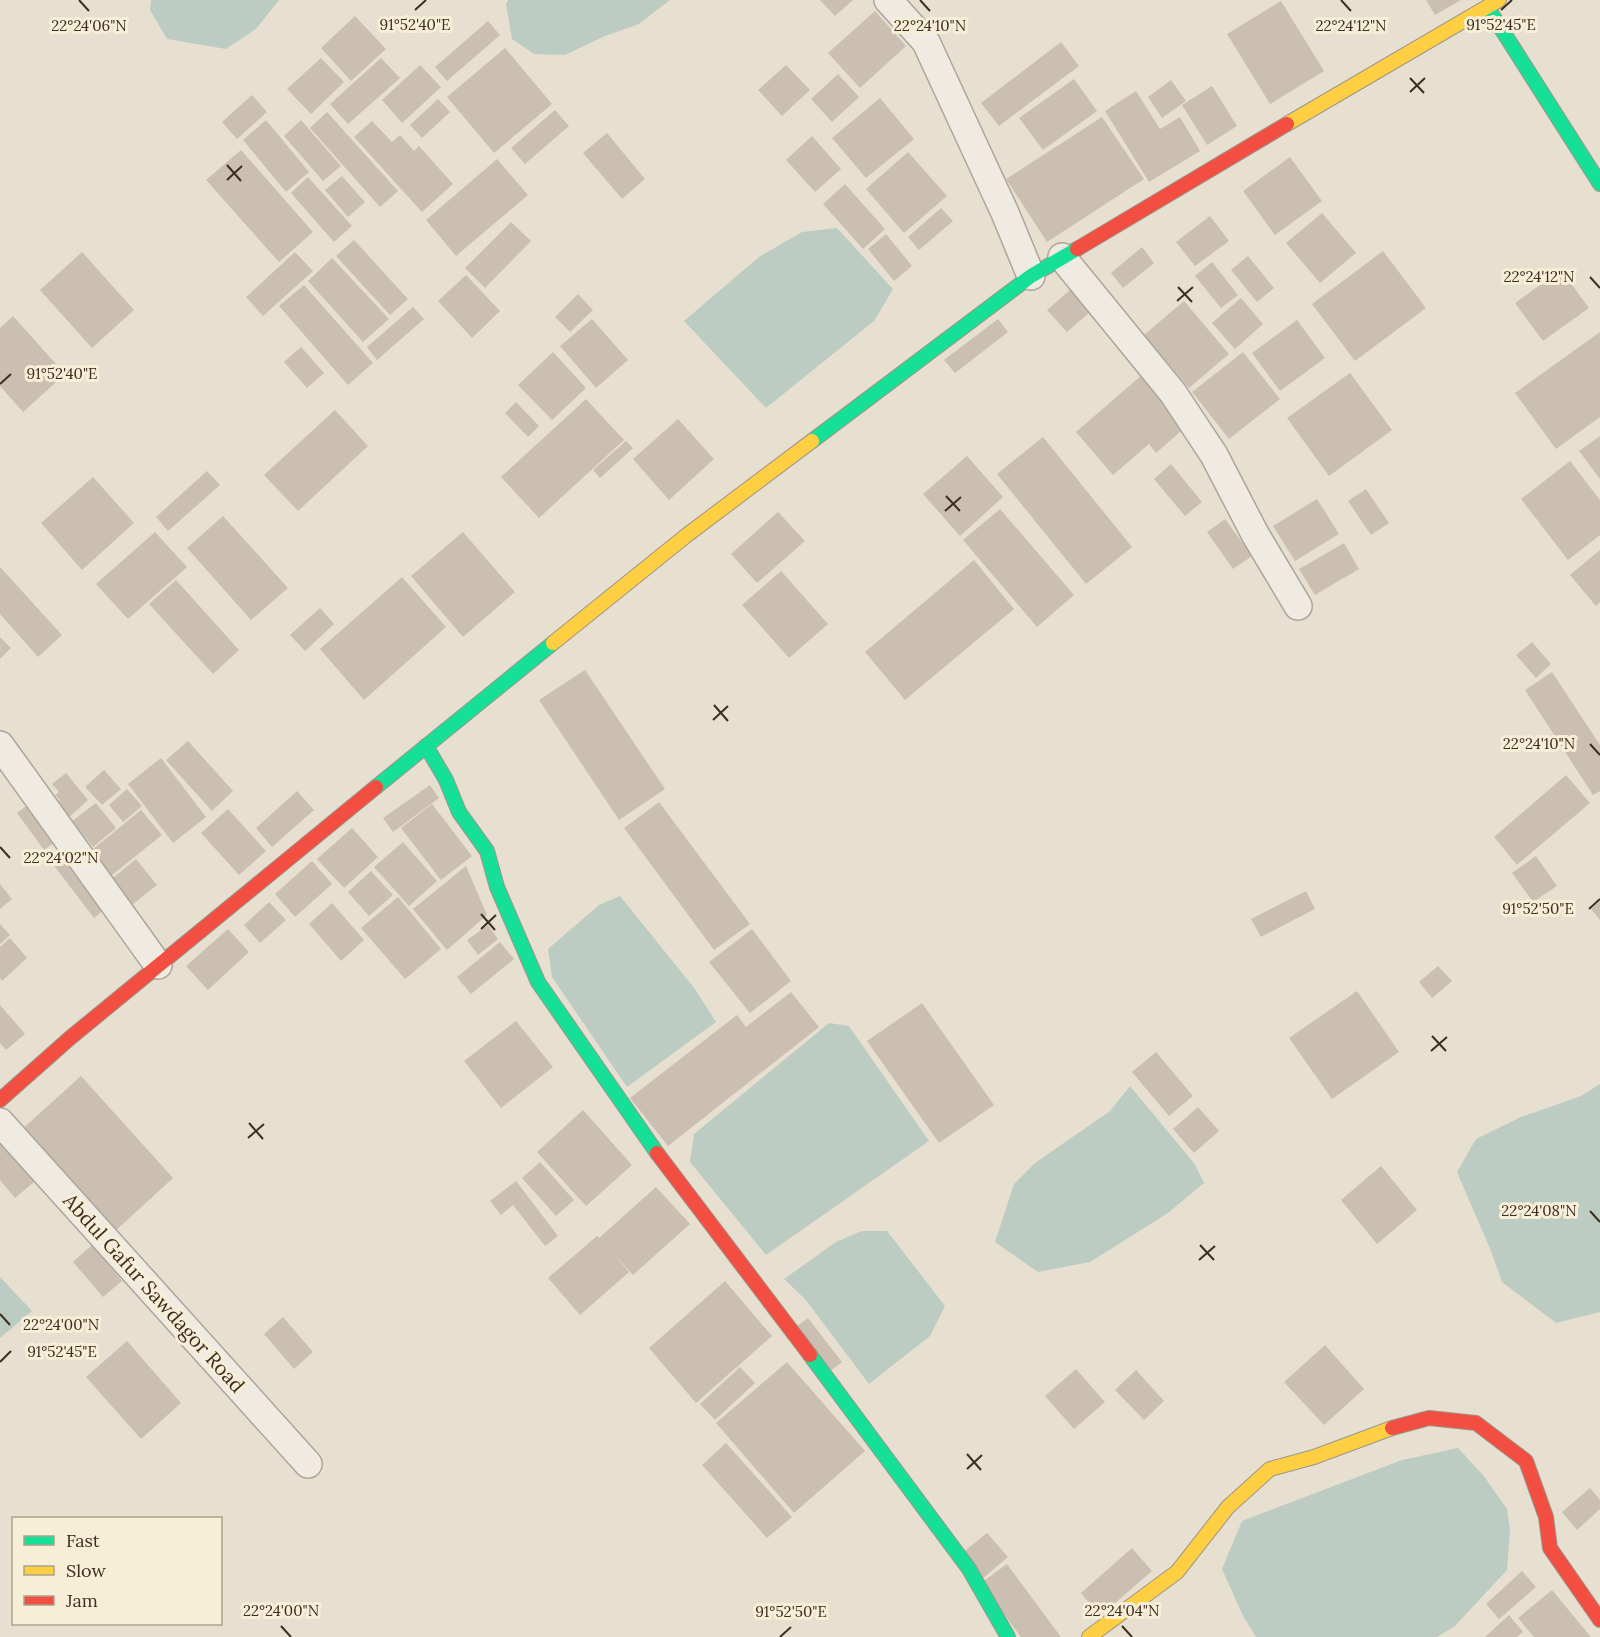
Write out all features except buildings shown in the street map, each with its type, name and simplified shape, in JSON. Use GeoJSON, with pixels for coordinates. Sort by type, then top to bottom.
{"type":"FeatureCollection","features":[{"type":"Feature","properties":{"kind":"street"},"geometry":{"type":"LineString","coordinates":[[888,0],[926,42],[1005,213],[1031,276]]}},
{"type":"Feature","properties":{"kind":"street"},"geometry":{"type":"LineString","coordinates":[[0,1100],[158,965],[687,535],[1031,276],[1490,3],[1600,184]]}},
{"type":"Feature","properties":{"kind":"street"},"geometry":{"type":"LineString","coordinates":[[1062,257],[1173,393],[1214,455],[1255,534],[1298,606]]}},
{"type":"Feature","properties":{"kind":"street"},"geometry":{"type":"LineString","coordinates":[[0,745],[158,965]]}},
{"type":"Feature","properties":{"kind":"street"},"geometry":{"type":"LineString","coordinates":[[426,746],[446,780],[459,812],[487,851],[497,887],[538,982],[666,1166],[833,1385],[969,1569],[1008,1637]]}},
{"type":"Feature","properties":{"kind":"street","name":"Abdul Gafur Sawdagor Road"},"geometry":{"type":"LineString","coordinates":[[0,1122],[308,1464]]}},
{"type":"Feature","properties":{"kind":"street"},"geometry":{"type":"LineString","coordinates":[[1089,1637],[1177,1572],[1227,1507],[1270,1469],[1314,1457],[1378,1432],[1429,1418],[1476,1423],[1526,1461],[1546,1517],[1550,1548],[1600,1620]]}},
{"type":"Feature","properties":{"kind":"shaded area"},"geometry":{"type":"Polygon","coordinates":[[[151,0],[279,0],[256,29],[226,49],[167,39],[150,10],[151,0]]]}},
{"type":"Feature","properties":{"kind":"shaded area"},"geometry":{"type":"Polygon","coordinates":[[[508,0],[670,0],[639,24],[605,36],[565,55],[534,54],[512,39],[506,4],[508,0]]]}},
{"type":"Feature","properties":{"kind":"shaded area"},"geometry":{"type":"Polygon","coordinates":[[[837,228],[893,289],[874,321],[766,408],[684,321],[759,257],[802,232],[837,228]]]}},
{"type":"Feature","properties":{"kind":"shaded area"},"geometry":{"type":"Polygon","coordinates":[[[620,896],[695,989],[716,1022],[627,1087],[552,977],[548,949],[599,905],[620,896]]]}},
{"type":"Feature","properties":{"kind":"shaded area"},"geometry":{"type":"Polygon","coordinates":[[[829,1023],[849,1026],[929,1141],[766,1255],[690,1162],[694,1134],[829,1023]]]}},
{"type":"Feature","properties":{"kind":"shaded area"},"geometry":{"type":"Polygon","coordinates":[[[1600,1084],[1600,1312],[1556,1323],[1502,1282],[1457,1172],[1476,1139],[1521,1117],[1581,1096],[1600,1084]]]}},
{"type":"Feature","properties":{"kind":"shaded area"},"geometry":{"type":"Polygon","coordinates":[[[1130,1086],[1194,1163],[1204,1183],[1168,1213],[1090,1262],[1038,1272],[995,1242],[1014,1184],[1035,1163],[1110,1111],[1130,1086]]]}},
{"type":"Feature","properties":{"kind":"shaded area"},"geometry":{"type":"Polygon","coordinates":[[[862,1231],[887,1231],[945,1306],[930,1336],[869,1384],[805,1299],[784,1279],[836,1242],[862,1231]]]}},
{"type":"Feature","properties":{"kind":"shaded area"},"geometry":{"type":"Polygon","coordinates":[[[0,1277],[32,1311],[0,1338],[0,1277]]]}},
{"type":"Feature","properties":{"kind":"shaded area"},"geometry":{"type":"Polygon","coordinates":[[[1458,1448],[1483,1475],[1507,1509],[1510,1530],[1507,1570],[1455,1626],[1437,1637],[1256,1637],[1243,1616],[1222,1569],[1242,1521],[1402,1460],[1458,1448]]]}},
{"type":"Feature","properties":{"kind":"traffic: fast"},"geometry":{"type":"LineString","coordinates":[[1488,8],[1600,184]]}},
{"type":"Feature","properties":{"kind":"traffic: fast"},"geometry":{"type":"LineString","coordinates":[[812,441],[1031,276],[1077,249]]}},
{"type":"Feature","properties":{"kind":"traffic: fast"},"geometry":{"type":"LineString","coordinates":[[376,787],[553,643]]}},
{"type":"Feature","properties":{"kind":"traffic: fast"},"geometry":{"type":"LineString","coordinates":[[426,746],[446,780],[459,812],[487,851],[497,887],[538,982],[657,1153]]}},
{"type":"Feature","properties":{"kind":"traffic: fast"},"geometry":{"type":"LineString","coordinates":[[810,1355],[969,1569],[1008,1637]]}},
{"type":"Feature","properties":{"kind":"traffic: slow"},"geometry":{"type":"LineString","coordinates":[[1287,124],[1499,0]]}},
{"type":"Feature","properties":{"kind":"traffic: slow"},"geometry":{"type":"LineString","coordinates":[[553,643],[687,535],[812,441]]}},
{"type":"Feature","properties":{"kind":"traffic: slow"},"geometry":{"type":"LineString","coordinates":[[1089,1637],[1177,1572],[1228,1507],[1270,1469],[1314,1457],[1392,1428]]}},
{"type":"Feature","properties":{"kind":"traffic: jam"},"geometry":{"type":"LineString","coordinates":[[1077,249],[1287,124]]}},
{"type":"Feature","properties":{"kind":"traffic: jam"},"geometry":{"type":"LineString","coordinates":[[0,1100],[70,1038],[376,787]]}},
{"type":"Feature","properties":{"kind":"traffic: jam"},"geometry":{"type":"LineString","coordinates":[[657,1153],[810,1355]]}},
{"type":"Feature","properties":{"kind":"traffic: jam"},"geometry":{"type":"LineString","coordinates":[[1392,1428],[1429,1418],[1476,1423],[1526,1461],[1546,1517],[1550,1548],[1600,1620]]}}]}
